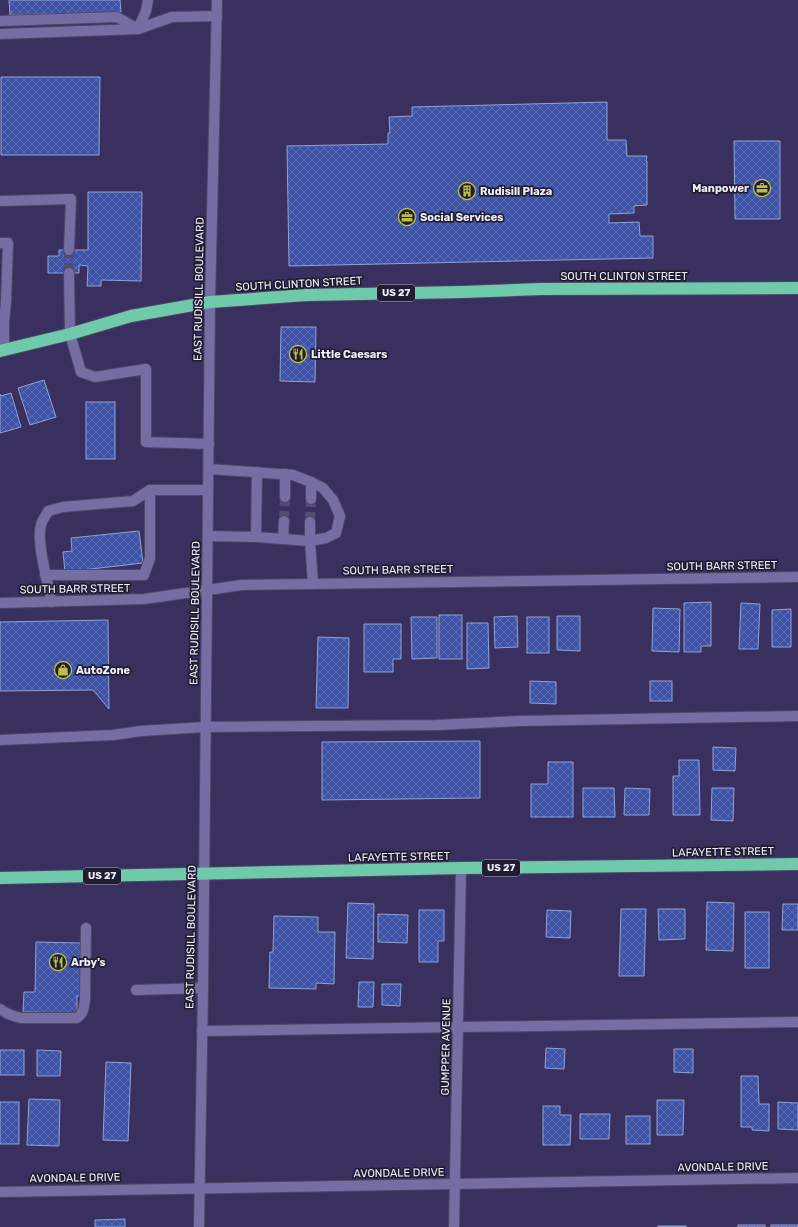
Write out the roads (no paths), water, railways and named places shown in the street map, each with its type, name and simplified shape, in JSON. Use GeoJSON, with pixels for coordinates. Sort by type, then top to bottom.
{"type":"FeatureCollection","features":[{"type":"Feature","properties":{"kind":"highway","name":"SOUTH CLINTON STREET"},"geometry":{"type":"LineString","coordinates":[[2,350],[70,334],[131,316],[210,302],[307,295],[541,289],[798,288]]}},
{"type":"Feature","properties":{"kind":"highway","name":"LAFAYETTE STREET"},"geometry":{"type":"LineString","coordinates":[[0,878],[461,868],[798,864]]}},
{"type":"Feature","properties":{"kind":"street"},"geometry":{"type":"LineString","coordinates":[[138,29],[146,11],[148,0]]}},
{"type":"Feature","properties":{"kind":"street","name":"EAST RUDISILL BOULEVARD"},"geometry":{"type":"LineString","coordinates":[[199,1227],[210,302],[217,0]]}},
{"type":"Feature","properties":{"kind":"street"},"geometry":{"type":"LineString","coordinates":[[0,34],[138,29],[172,17],[217,16]]}},
{"type":"Feature","properties":{"kind":"street"},"geometry":{"type":"LineString","coordinates":[[0,21],[116,17],[138,29]]}},
{"type":"Feature","properties":{"kind":"street"},"geometry":{"type":"LineString","coordinates":[[0,201],[71,199],[69,250]]}},
{"type":"Feature","properties":{"kind":"street"},"geometry":{"type":"LineString","coordinates":[[0,243],[8,243],[3,301],[4,322],[2,350]]}},
{"type":"Feature","properties":{"kind":"street"},"geometry":{"type":"LineString","coordinates":[[69,273],[70,334],[81,372],[95,377],[146,369],[146,442],[209,444]]}},
{"type":"Feature","properties":{"kind":"street"},"geometry":{"type":"LineString","coordinates":[[208,536],[256,537],[310,541],[326,538],[336,533],[340,516],[333,500],[323,488],[293,475],[209,469]]}},
{"type":"Feature","properties":{"kind":"street"},"geometry":{"type":"LineString","coordinates":[[256,537],[257,472]]}},
{"type":"Feature","properties":{"kind":"street"},"geometry":{"type":"LineString","coordinates":[[285,474],[285,497]]}},
{"type":"Feature","properties":{"kind":"street"},"geometry":{"type":"LineString","coordinates":[[311,482],[311,499]]}},
{"type":"Feature","properties":{"kind":"street"},"geometry":{"type":"LineString","coordinates":[[52,602],[45,575],[40,542],[41,526],[48,511],[63,507],[133,501],[150,490],[208,490]]}},
{"type":"Feature","properties":{"kind":"street"},"geometry":{"type":"LineString","coordinates":[[45,575],[144,574],[150,558],[150,490]]}},
{"type":"Feature","properties":{"kind":"street"},"geometry":{"type":"LineString","coordinates":[[284,522],[284,539]]}},
{"type":"Feature","properties":{"kind":"street"},"geometry":{"type":"LineString","coordinates":[[310,522],[312,584]]}},
{"type":"Feature","properties":{"kind":"street","name":"SOUTH BARR STREET"},"geometry":{"type":"LineString","coordinates":[[0,603],[144,600],[242,585],[798,577]]}},
{"type":"Feature","properties":{"kind":"street"},"geometry":{"type":"LineString","coordinates":[[0,740],[114,735],[140,731],[206,727],[442,725],[519,721],[798,716]]}},
{"type":"Feature","properties":{"kind":"street","name":"GUMPPER AVENUE"},"geometry":{"type":"LineString","coordinates":[[454,1227],[461,868]]}},
{"type":"Feature","properties":{"kind":"street"},"geometry":{"type":"LineString","coordinates":[[0,1009],[6,1013],[22,1018],[77,1018],[81,1015],[84,1008],[85,999],[86,928]]}},
{"type":"Feature","properties":{"kind":"street"},"geometry":{"type":"LineString","coordinates":[[136,990],[203,988]]}},
{"type":"Feature","properties":{"kind":"street"},"geometry":{"type":"LineString","coordinates":[[202,1031],[798,1022]]}},
{"type":"Feature","properties":{"kind":"street","name":"AVONDALE DRIVE"},"geometry":{"type":"LineString","coordinates":[[0,1192],[798,1178]]}},
{"type":"Feature","properties":{"kind":"tunnel"},"geometry":{"type":"LineString","coordinates":[[69,250],[69,273]]}},
{"type":"Feature","properties":{"kind":"tunnel"},"geometry":{"type":"LineString","coordinates":[[284,521],[285,497]]}},
{"type":"Feature","properties":{"kind":"tunnel"},"geometry":{"type":"LineString","coordinates":[[310,522],[311,499]]}},
{"type":"Feature","properties":{"kind":"place","name":"Manpower"},"geometry":{"type":"Point","coordinates":[762,188]}},
{"type":"Feature","properties":{"kind":"place","name":"Rudisill Plaza"},"geometry":{"type":"Point","coordinates":[467,191]}},
{"type":"Feature","properties":{"kind":"place","name":"Social Services"},"geometry":{"type":"Point","coordinates":[407,217]}},
{"type":"Feature","properties":{"kind":"place","name":"Little Caesars"},"geometry":{"type":"Point","coordinates":[298,354]}},
{"type":"Feature","properties":{"kind":"place","name":"AutoZone"},"geometry":{"type":"Point","coordinates":[63,670]}},
{"type":"Feature","properties":{"kind":"place","name":"Arby's"},"geometry":{"type":"Point","coordinates":[58,962]}}]}
